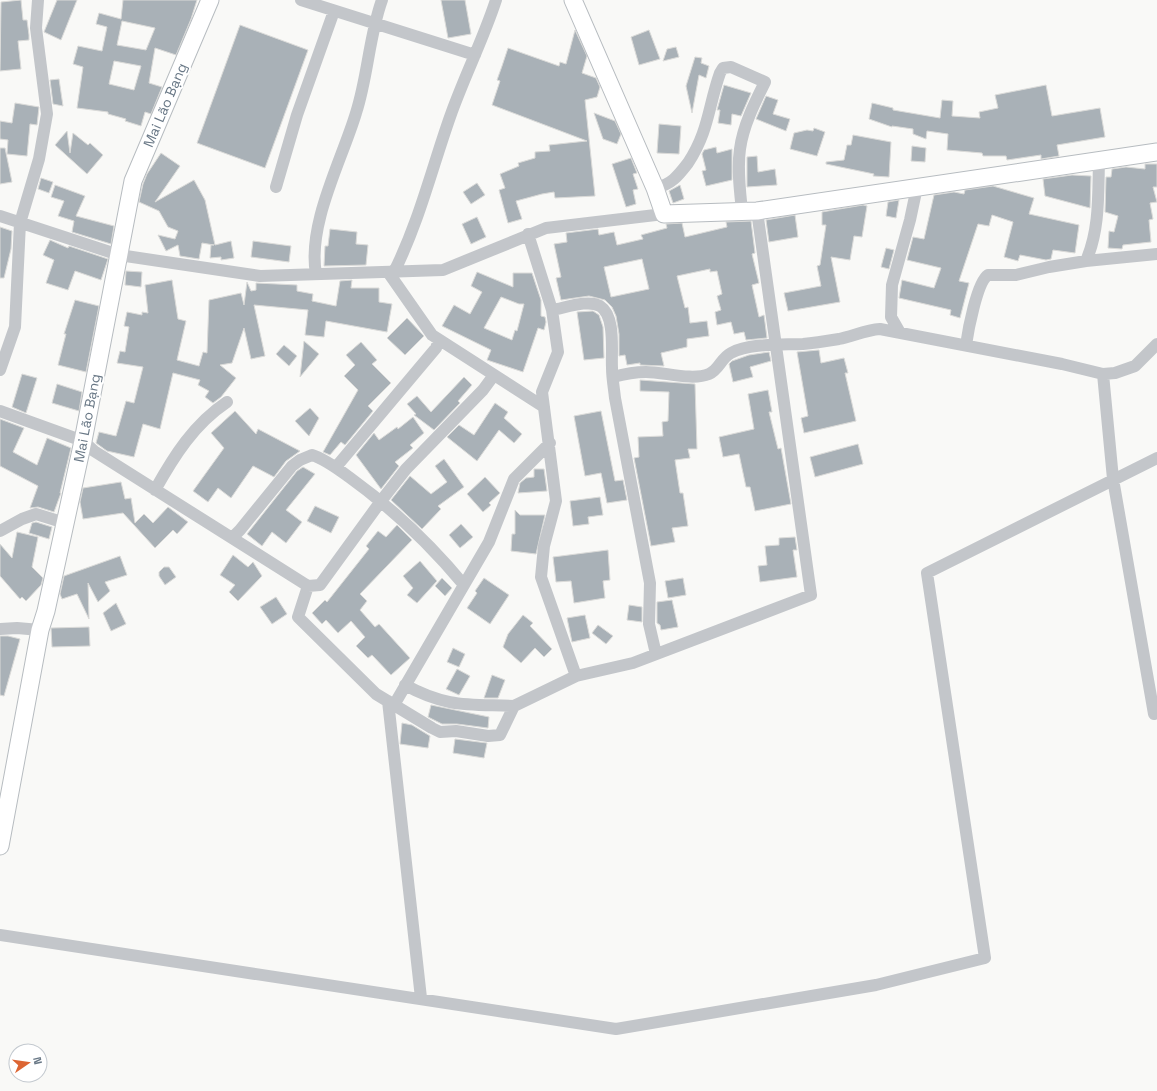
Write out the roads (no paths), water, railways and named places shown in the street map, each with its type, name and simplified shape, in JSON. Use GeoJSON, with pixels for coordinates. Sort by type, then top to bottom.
{"type":"FeatureCollection","features":[{"type":"Feature","properties":{"kind":"street"},"geometry":{"type":"LineString","coordinates":[[0,370],[15,327],[20,223],[38,159],[47,114],[36,28],[38,0]]}},
{"type":"Feature","properties":{"kind":"street","name":"Mai Lão Bạng"},"geometry":{"type":"LineString","coordinates":[[0,846],[40,630],[46,611],[83,441],[133,181],[210,0]]}},
{"type":"Feature","properties":{"kind":"street"},"geometry":{"type":"LineString","coordinates":[[301,0],[475,54]]}},
{"type":"Feature","properties":{"kind":"street"},"geometry":{"type":"LineString","coordinates":[[316,274],[314,262],[322,212],[328,190],[356,114],[371,49],[374,22],[382,0]]}},
{"type":"Feature","properties":{"kind":"street"},"geometry":{"type":"LineString","coordinates":[[391,272],[404,253],[421,209],[450,117],[475,54],[482,41],[496,0]]}},
{"type":"Feature","properties":{"kind":"street"},"geometry":{"type":"LineString","coordinates":[[573,0],[655,188],[664,214]]}},
{"type":"Feature","properties":{"kind":"street"},"geometry":{"type":"LineString","coordinates":[[276,187],[297,115],[334,11]]}},
{"type":"Feature","properties":{"kind":"street"},"geometry":{"type":"LineString","coordinates":[[405,685],[432,698],[452,704],[514,706],[576,676],[633,663],[811,595],[776,344],[739,169],[740,149],[755,102],[765,82],[731,67],[723,68],[720,73],[704,133],[698,148],[674,181],[665,186],[655,188]]}},
{"type":"Feature","properties":{"kind":"street"},"geometry":{"type":"LineString","coordinates":[[0,216],[119,255],[260,276],[443,270],[528,234],[546,228],[664,214],[749,211],[1157,152]]}},
{"type":"Feature","properties":{"kind":"street"},"geometry":{"type":"LineString","coordinates":[[1086,261],[1091,250],[1097,224],[1099,160]]}},
{"type":"Feature","properties":{"kind":"street"},"geometry":{"type":"LineString","coordinates":[[899,331],[891,317],[892,285],[910,220],[917,187]]}},
{"type":"Feature","properties":{"kind":"street"},"geometry":{"type":"LineString","coordinates":[[528,234],[552,310],[558,352],[542,392],[550,443],[556,501],[544,546],[541,577],[576,676]]}},
{"type":"Feature","properties":{"kind":"street"},"geometry":{"type":"LineString","coordinates":[[966,345],[977,296],[982,281],[985,277],[994,274],[1021,275],[1049,267],[1086,261],[1157,254]]}},
{"type":"Feature","properties":{"kind":"street"},"geometry":{"type":"LineString","coordinates":[[391,272],[432,335],[544,407]]}},
{"type":"Feature","properties":{"kind":"street"},"geometry":{"type":"LineString","coordinates":[[552,310],[590,304],[600,306],[605,311],[612,335],[613,377],[630,482],[650,583],[649,624],[652,645],[656,654]]}},
{"type":"Feature","properties":{"kind":"street"},"geometry":{"type":"LineString","coordinates":[[613,377],[627,373],[646,372],[687,376],[710,374],[731,353],[776,344],[804,344],[841,338],[876,329],[899,331],[1062,364],[1103,374],[1115,374],[1136,366],[1157,344]]}},
{"type":"Feature","properties":{"kind":"street"},"geometry":{"type":"LineString","coordinates":[[336,468],[436,348],[439,340]]}},
{"type":"Feature","properties":{"kind":"street"},"geometry":{"type":"LineString","coordinates":[[1103,374],[1113,479],[1154,714]]}},
{"type":"Feature","properties":{"kind":"street"},"geometry":{"type":"LineString","coordinates":[[0,411],[83,441],[94,451],[308,586],[320,585],[328,576],[381,501],[406,469],[483,390],[494,375]]}},
{"type":"Feature","properties":{"kind":"street"},"geometry":{"type":"LineString","coordinates":[[155,490],[171,462],[187,439],[213,412],[227,402]]}},
{"type":"Feature","properties":{"kind":"street"},"geometry":{"type":"LineString","coordinates":[[421,998],[391,703],[405,685],[489,542],[514,479],[550,443]]}},
{"type":"Feature","properties":{"kind":"street"},"geometry":{"type":"LineString","coordinates":[[232,538],[292,466],[300,460],[312,455],[336,468],[381,501],[413,529],[464,585]]}},
{"type":"Feature","properties":{"kind":"street"},"geometry":{"type":"LineString","coordinates":[[0,935],[421,998],[616,1029],[876,986],[985,958],[927,573],[1157,458]]}},
{"type":"Feature","properties":{"kind":"street"},"geometry":{"type":"LineString","coordinates":[[0,531],[22,519],[36,514],[65,523]]}},
{"type":"Feature","properties":{"kind":"street"},"geometry":{"type":"LineString","coordinates":[[308,586],[298,617],[376,694],[440,732],[456,732],[488,736],[500,735],[514,706]]}},
{"type":"Feature","properties":{"kind":"street"},"geometry":{"type":"LineString","coordinates":[[0,629],[21,628],[40,630]]}}]}
